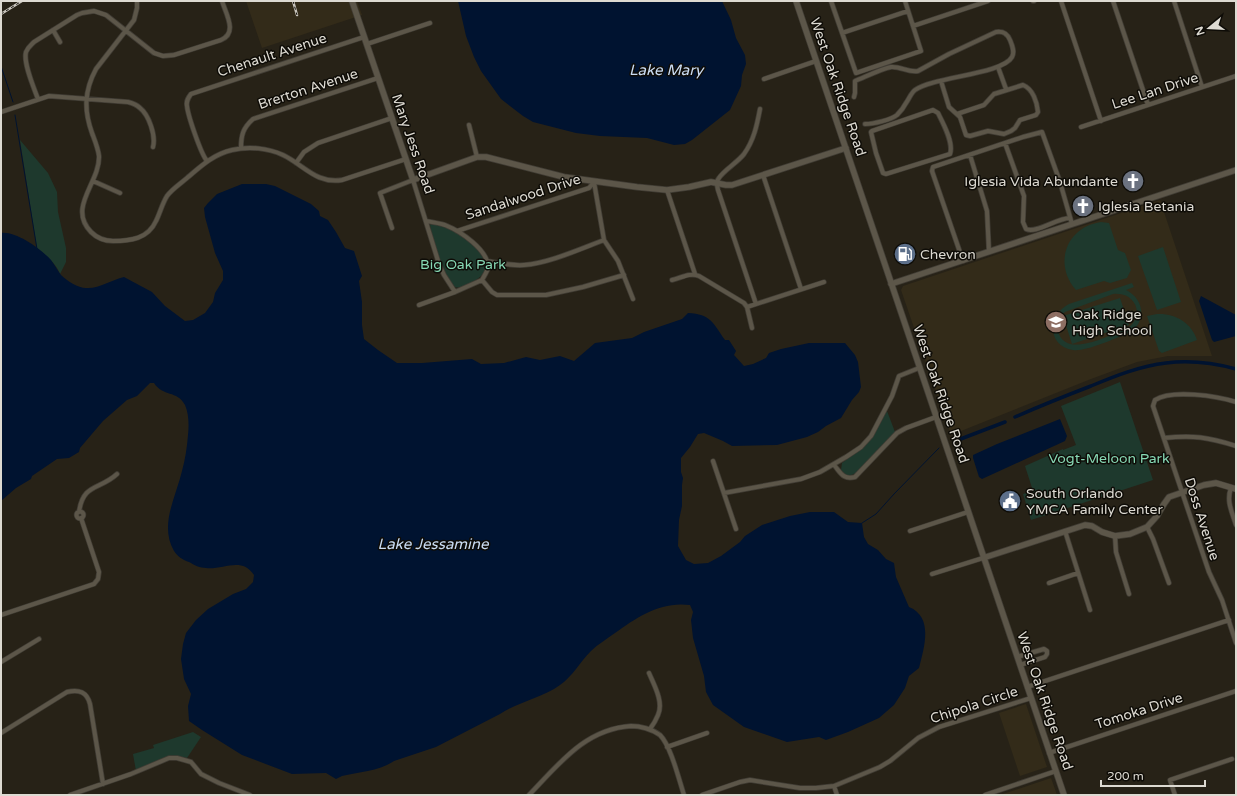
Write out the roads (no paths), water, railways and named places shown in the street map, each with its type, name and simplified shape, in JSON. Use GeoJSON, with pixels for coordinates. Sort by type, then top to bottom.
{"type":"FeatureCollection","features":[{"type":"Feature","properties":{"kind":"street"},"geometry":{"type":"LineString","coordinates":[[136,1],[136,14],[134,20],[96,69],[91,78],[86,98],[87,116],[99,155],[97,169],[85,197],[82,209],[84,222],[87,228],[96,236],[108,241],[139,238],[148,233],[156,222],[164,201],[168,195],[207,161],[223,152],[241,148],[273,151],[296,163],[318,178],[333,181],[342,180],[406,159]]}},
{"type":"Feature","properties":{"kind":"street"},"geometry":{"type":"LineString","coordinates":[[38,99],[26,64],[26,51],[34,42],[82,13],[94,11],[106,15],[158,55],[168,57],[221,40],[228,36],[230,25],[222,1]]}},
{"type":"Feature","properties":{"kind":"street","name":"Mary Jess Road"},"geometry":{"type":"LineString","coordinates":[[352,1],[413,180],[439,264],[455,292]]}},
{"type":"Feature","properties":{"kind":"street","name":"West Oak Ridge Road"},"geometry":{"type":"LineString","coordinates":[[796,1],[1064,795]]}},
{"type":"Feature","properties":{"kind":"street"},"geometry":{"type":"LineString","coordinates":[[832,1],[856,73],[922,51],[905,1]]}},
{"type":"Feature","properties":{"kind":"street"},"geometry":{"type":"LineString","coordinates":[[913,26],[988,1]]}},
{"type":"Feature","properties":{"kind":"street"},"geometry":{"type":"LineString","coordinates":[[1062,1],[1101,121]]}},
{"type":"Feature","properties":{"kind":"street"},"geometry":{"type":"LineString","coordinates":[[1113,1],[1148,105]]}},
{"type":"Feature","properties":{"kind":"street"},"geometry":{"type":"LineString","coordinates":[[1174,1],[1202,87]]}},
{"type":"Feature","properties":{"kind":"street"},"geometry":{"type":"LineString","coordinates":[[842,33],[908,11]]}},
{"type":"Feature","properties":{"kind":"street"},"geometry":{"type":"LineString","coordinates":[[367,44],[430,23]]}},
{"type":"Feature","properties":{"kind":"street"},"geometry":{"type":"LineString","coordinates":[[53,30],[60,42]]}},
{"type":"Feature","properties":{"kind":"street"},"geometry":{"type":"LineString","coordinates":[[854,97],[855,81],[891,67],[914,72],[962,47],[996,32],[1002,31],[1010,38],[1013,47],[1012,57],[1008,62],[988,70],[930,84],[914,91],[896,116],[875,124],[865,124]]}},
{"type":"Feature","properties":{"kind":"street","name":"Chenault Avenue"},"geometry":{"type":"LineString","coordinates":[[207,161],[202,153],[187,107],[188,98],[194,93],[364,36]]}},
{"type":"Feature","properties":{"kind":"street"},"geometry":{"type":"LineString","coordinates":[[764,79],[816,61]]}},
{"type":"Feature","properties":{"kind":"street"},"geometry":{"type":"LineString","coordinates":[[998,66],[1006,89]]}},
{"type":"Feature","properties":{"kind":"street","name":"Lee Lan Drive"},"geometry":{"type":"LineString","coordinates":[[1081,127],[1236,76]]}},
{"type":"Feature","properties":{"kind":"street","name":"Brerton Avenue"},"geometry":{"type":"LineString","coordinates":[[241,148],[241,135],[243,129],[253,119],[378,78]]}},
{"type":"Feature","properties":{"kind":"street"},"geometry":{"type":"LineString","coordinates":[[941,81],[949,107],[960,117],[966,134],[970,136],[988,131],[1004,134],[1010,132],[1016,128],[1020,120],[1036,115],[1038,112],[1031,92],[1028,87],[1023,84],[994,94],[984,105],[957,114]]}},
{"type":"Feature","properties":{"kind":"street"},"geometry":{"type":"LineString","coordinates":[[1,112],[49,96],[128,102],[134,104],[143,111],[154,138],[153,147]]}},
{"type":"Feature","properties":{"kind":"street"},"geometry":{"type":"LineString","coordinates":[[756,304],[717,183],[718,178],[744,154],[753,138],[760,109]]}},
{"type":"Feature","properties":{"kind":"street"},"geometry":{"type":"LineString","coordinates":[[933,110],[938,112],[946,131],[951,146],[950,154],[886,174],[882,170],[871,135],[872,131],[933,110]]}},
{"type":"Feature","properties":{"kind":"street"},"geometry":{"type":"LineString","coordinates":[[296,163],[304,152],[318,143],[392,118]]}},
{"type":"Feature","properties":{"kind":"street"},"geometry":{"type":"LineString","coordinates":[[469,126],[477,157]]}},
{"type":"Feature","properties":{"kind":"street"},"geometry":{"type":"LineString","coordinates":[[963,261],[932,171],[934,167],[1042,132],[1060,182],[1072,224]]}},
{"type":"Feature","properties":{"kind":"street"},"geometry":{"type":"LineString","coordinates":[[1005,143],[1024,196],[1023,222],[1026,229],[1032,230],[1059,220],[1070,218]]}},
{"type":"Feature","properties":{"kind":"street"},"geometry":{"type":"LineString","coordinates":[[392,228],[380,192],[477,157],[494,158],[564,177],[666,190],[689,187],[704,183],[732,185],[846,148]]}},
{"type":"Feature","properties":{"kind":"street"},"geometry":{"type":"LineString","coordinates":[[970,155],[987,211],[989,252]]}},
{"type":"Feature","properties":{"kind":"street"},"geometry":{"type":"LineString","coordinates":[[891,284],[1236,170]]}},
{"type":"Feature","properties":{"kind":"street"},"geometry":{"type":"LineString","coordinates":[[763,175],[801,289]]}},
{"type":"Feature","properties":{"kind":"street"},"geometry":{"type":"LineString","coordinates":[[93,181],[120,193]]}},
{"type":"Feature","properties":{"kind":"street"},"geometry":{"type":"LineString","coordinates":[[594,182],[604,240],[618,261],[633,299]]}},
{"type":"Feature","properties":{"kind":"street","name":"Sandalwood Drive"},"geometry":{"type":"LineString","coordinates":[[457,231],[589,188],[594,182]]}},
{"type":"Feature","properties":{"kind":"street"},"geometry":{"type":"LineString","coordinates":[[666,190],[695,274],[744,304],[747,307],[752,328]]}},
{"type":"Feature","properties":{"kind":"street"},"geometry":{"type":"LineString","coordinates":[[419,305],[482,280],[486,272],[487,261],[476,245],[457,231],[444,225],[426,221]]}},
{"type":"Feature","properties":{"kind":"street"},"geometry":{"type":"LineString","coordinates":[[487,261],[524,265],[540,262],[604,240]]}},
{"type":"Feature","properties":{"kind":"street"},"geometry":{"type":"LineString","coordinates":[[482,280],[492,292],[497,295],[546,295],[583,287],[624,274]]}},
{"type":"Feature","properties":{"kind":"street"},"geometry":{"type":"LineString","coordinates":[[672,280],[695,274]]}},
{"type":"Feature","properties":{"kind":"street"},"geometry":{"type":"LineString","coordinates":[[747,307],[824,282]]}},
{"type":"Feature","properties":{"kind":"street"},"geometry":{"type":"LineString","coordinates":[[724,493],[801,479],[834,465],[860,447],[871,436],[892,396],[899,376],[920,368]]}},
{"type":"Feature","properties":{"kind":"street","name":"Doss Avenue"},"geometry":{"type":"LineString","coordinates":[[1236,402],[1203,395],[1184,395],[1160,397],[1155,400],[1153,406],[1208,572],[1222,600],[1236,643]]}},
{"type":"Feature","properties":{"kind":"street"},"geometry":{"type":"LineString","coordinates":[[834,465],[844,477],[848,478],[855,476],[897,433],[936,417]]}},
{"type":"Feature","properties":{"kind":"street"},"geometry":{"type":"LineString","coordinates":[[1164,438],[1186,436],[1203,437],[1236,446]]}},
{"type":"Feature","properties":{"kind":"street"},"geometry":{"type":"LineString","coordinates":[[713,461],[736,529]]}},
{"type":"Feature","properties":{"kind":"street"},"geometry":{"type":"LineString","coordinates":[[1,615],[94,584],[98,579],[99,572],[81,518],[83,514],[82,512],[79,512],[80,503],[85,494],[96,485],[109,480],[117,474]]}},
{"type":"Feature","properties":{"kind":"street"},"geometry":{"type":"LineString","coordinates":[[932,574],[1085,525],[1092,526],[1102,532],[1115,536],[1130,534],[1147,527],[1157,516],[1169,498],[1182,492],[1216,483],[1233,489],[1229,493],[1229,503],[1236,525]]}},
{"type":"Feature","properties":{"kind":"street"},"geometry":{"type":"LineString","coordinates":[[910,531],[968,512]]}},
{"type":"Feature","properties":{"kind":"street"},"geometry":{"type":"LineString","coordinates":[[1147,527],[1169,583]]}},
{"type":"Feature","properties":{"kind":"street"},"geometry":{"type":"LineString","coordinates":[[1065,531],[1090,610]]}},
{"type":"Feature","properties":{"kind":"street"},"geometry":{"type":"LineString","coordinates":[[1115,536],[1116,552],[1129,594]]}},
{"type":"Feature","properties":{"kind":"street"},"geometry":{"type":"LineString","coordinates":[[1048,583],[1078,573]]}},
{"type":"Feature","properties":{"kind":"street","name":"Chipola Circle"},"geometry":{"type":"LineString","coordinates":[[1027,687],[1228,620]]}},
{"type":"Feature","properties":{"kind":"street"},"geometry":{"type":"LineString","coordinates":[[1,662],[39,639]]}},
{"type":"Feature","properties":{"kind":"street"},"geometry":{"type":"LineString","coordinates":[[1017,657],[1044,649],[1047,651],[1046,657],[1020,665]]}},
{"type":"Feature","properties":{"kind":"street"},"geometry":{"type":"LineString","coordinates":[[649,673],[658,696],[660,706],[659,715],[650,729]]}},
{"type":"Feature","properties":{"kind":"street"},"geometry":{"type":"LineString","coordinates":[[1,733],[67,692],[74,690],[81,691],[86,695],[90,704],[103,784]]}},
{"type":"Feature","properties":{"kind":"street","name":"Tomoka Drive"},"geometry":{"type":"LineString","coordinates":[[1049,752],[1236,691]]}},
{"type":"Feature","properties":{"kind":"street","name":"Chipola Circle"},"geometry":{"type":"LineString","coordinates":[[702,795],[750,780],[800,788],[834,786],[880,767],[890,761],[918,738],[933,729],[1031,698]]}},
{"type":"Feature","properties":{"kind":"street"},"geometry":{"type":"LineString","coordinates":[[530,795],[572,751],[589,739],[602,732],[636,726],[650,729],[660,735],[667,746],[684,795]]}},
{"type":"Feature","properties":{"kind":"street"},"geometry":{"type":"LineString","coordinates":[[667,746],[707,733]]}},
{"type":"Feature","properties":{"kind":"street"},"geometry":{"type":"LineString","coordinates":[[70,795],[84,793],[170,758],[177,758],[191,762],[201,774],[250,795]]}},
{"type":"Feature","properties":{"kind":"street"},"geometry":{"type":"LineString","coordinates":[[1175,795],[1170,780],[1232,759]]}},
{"type":"Feature","properties":{"kind":"street"},"geometry":{"type":"LineString","coordinates":[[985,795],[1056,771]]}},
{"type":"Feature","properties":{"kind":"street"},"geometry":{"type":"LineString","coordinates":[[834,786],[837,795]]}},
{"type":"Feature","properties":{"kind":"water","name":"Lake Mary"},"geometry":{"type":"Polygon","coordinates":[[[458,1],[722,1],[731,20],[736,38],[745,55],[746,64],[742,75],[741,86],[730,110],[685,144],[674,145],[647,138],[600,136],[576,133],[533,122],[501,99],[481,71],[466,36],[458,1]]]}},
{"type":"Feature","properties":{"kind":"water","name":"Lake Jessamine"},"geometry":{"type":"Polygon","coordinates":[[[242,184],[266,184],[275,186],[311,204],[319,211],[320,216],[328,220],[345,248],[354,251],[362,276],[359,281],[364,339],[397,363],[422,363],[472,359],[481,364],[504,363],[526,357],[540,360],[560,356],[574,361],[595,343],[632,338],[644,332],[682,319],[688,313],[702,315],[711,320],[725,340],[729,340],[736,351],[734,355],[744,366],[753,364],[766,358],[769,353],[781,349],[809,343],[845,343],[855,355],[858,362],[861,387],[841,418],[807,437],[777,445],[732,446],[704,433],[698,434],[681,458],[681,472],[683,478],[678,546],[686,560],[694,564],[708,563],[721,556],[740,542],[745,536],[762,525],[790,516],[810,512],[834,512],[848,522],[862,523],[864,537],[868,544],[878,550],[886,559],[894,563],[896,577],[909,607],[917,612],[922,618],[924,625],[925,643],[919,668],[909,676],[905,688],[894,705],[879,718],[826,740],[819,737],[787,742],[744,727],[713,705],[706,692],[704,676],[693,638],[691,620],[693,612],[690,605],[679,604],[659,608],[632,621],[594,648],[564,682],[546,693],[514,706],[436,747],[394,761],[382,767],[342,776],[336,779],[326,773],[292,774],[242,755],[189,721],[188,706],[191,694],[184,679],[181,659],[186,633],[196,620],[208,609],[233,594],[246,589],[253,582],[254,575],[249,569],[238,565],[212,568],[199,567],[182,559],[174,551],[168,531],[168,521],[185,458],[189,424],[185,405],[182,400],[162,390],[154,383],[150,383],[137,396],[127,400],[103,421],[80,448],[79,452],[69,458],[57,459],[32,476],[31,479],[16,488],[1,501],[1,233],[14,235],[35,246],[51,260],[61,275],[69,282],[83,288],[91,288],[124,277],[152,292],[165,306],[185,321],[193,320],[205,313],[213,302],[215,293],[223,280],[223,271],[215,253],[204,208],[217,194],[242,184]]]}},
{"type":"Feature","properties":{"kind":"water"},"geometry":{"type":"Polygon","coordinates":[[[1201,296],[1236,315],[1236,336],[1214,342],[1212,340],[1199,301],[1201,296]]]}},
{"type":"Feature","properties":{"kind":"water"},"geometry":{"type":"Polygon","coordinates":[[[1060,419],[1067,436],[1065,441],[982,479],[979,477],[973,455],[1060,419]]]}},
{"type":"Feature","properties":{"kind":"waterway"},"geometry":{"type":"LineString","coordinates":[[1,66],[13,102]]}},
{"type":"Feature","properties":{"kind":"waterway"},"geometry":{"type":"LineString","coordinates":[[15,115],[37,249]]}},
{"type":"Feature","properties":{"kind":"waterway"},"geometry":{"type":"LineString","coordinates":[[1015,417],[1109,379],[1147,366],[1175,362],[1193,362],[1219,365],[1236,369]]}},
{"type":"Feature","properties":{"kind":"waterway"},"geometry":{"type":"LineString","coordinates":[[958,440],[1005,422]]}},
{"type":"Feature","properties":{"kind":"waterway"},"geometry":{"type":"LineString","coordinates":[[862,523],[876,514],[939,448]]}},
{"type":"Feature","properties":{"kind":"railway"},"geometry":{"type":"LineString","coordinates":[[1,14],[22,1]]}},
{"type":"Feature","properties":{"kind":"railway"},"geometry":{"type":"LineString","coordinates":[[293,1],[297,15]]}},
{"type":"Feature","properties":{"kind":"place","name":"Iglesia Vida Abundante"},"geometry":{"type":"Point","coordinates":[1133,181]}},
{"type":"Feature","properties":{"kind":"place","name":"Iglesia Betania"},"geometry":{"type":"Point","coordinates":[1083,206]}},
{"type":"Feature","properties":{"kind":"place","name":"Chevron"},"geometry":{"type":"Point","coordinates":[905,254]}},
{"type":"Feature","properties":{"kind":"place","name":"Oak Ridge High School"},"geometry":{"type":"Point","coordinates":[1056,322]}},
{"type":"Feature","properties":{"kind":"place","name":"South Orlando YMCA Family Center"},"geometry":{"type":"Point","coordinates":[1010,501]}},
{"type":"Feature","properties":{"kind":"park label","name":"Big Oak Park"},"geometry":{"type":"Point","coordinates":[463,264]}},
{"type":"Feature","properties":{"kind":"park label","name":"Vogt-Meloon Park"},"geometry":{"type":"Point","coordinates":[1109,458]}}]}
